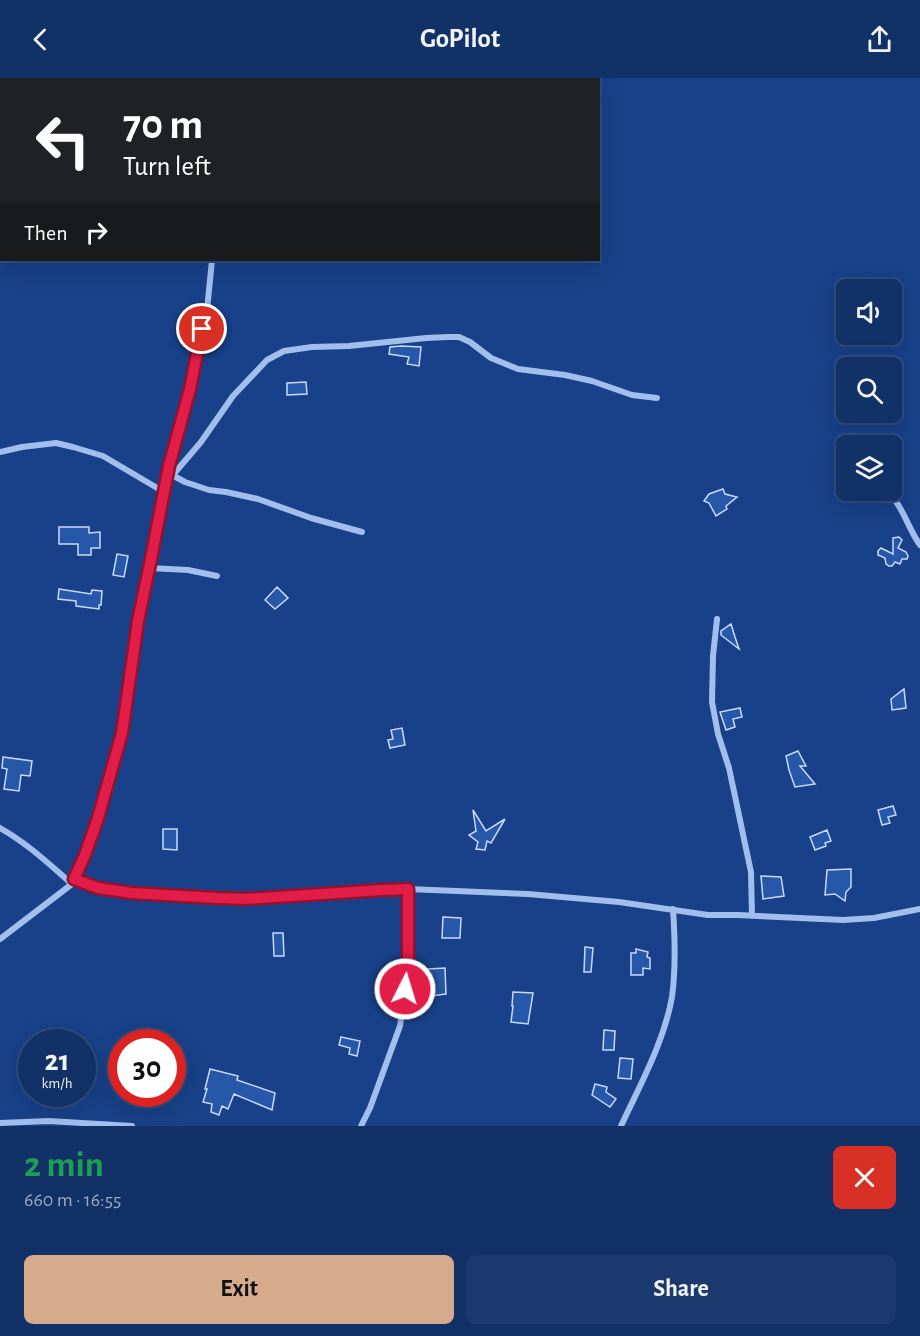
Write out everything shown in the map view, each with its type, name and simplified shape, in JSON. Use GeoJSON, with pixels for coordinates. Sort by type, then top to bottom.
{"type":"FeatureCollection","features":[{"type":"Feature","properties":{"kind":"street"},"geometry":{"type":"LineString","coordinates":[[0,939],[73,881],[98,818],[122,733],[138,621],[165,483],[190,389],[207,310],[213,261]]}},
{"type":"Feature","properties":{"kind":"street"},"geometry":{"type":"LineString","coordinates":[[165,483],[201,441],[233,396],[267,360],[284,351],[437,337],[459,338],[470,342],[491,358],[518,369],[592,381],[632,395],[657,398]]}},
{"type":"Feature","properties":{"kind":"street"},"geometry":{"type":"LineString","coordinates":[[0,452],[56,443],[74,447],[103,456],[164,492]]}},
{"type":"Feature","properties":{"kind":"street"},"geometry":{"type":"LineString","coordinates":[[172,475],[209,490],[258,499],[311,518],[362,532]]}},
{"type":"Feature","properties":{"kind":"street"},"geometry":{"type":"LineString","coordinates":[[896,501],[920,545]]}},
{"type":"Feature","properties":{"kind":"street"},"geometry":{"type":"LineString","coordinates":[[150,568],[188,570],[217,576]]}},
{"type":"Feature","properties":{"kind":"street"},"geometry":{"type":"LineString","coordinates":[[717,619],[712,702],[718,734],[729,768],[751,872],[752,916]]}},
{"type":"Feature","properties":{"kind":"street"},"geometry":{"type":"LineString","coordinates":[[0,828],[73,881],[98,888],[132,893],[246,899],[408,889],[528,894],[619,902],[708,915],[843,920],[874,918],[920,909]]}},
{"type":"Feature","properties":{"kind":"street"},"geometry":{"type":"LineString","coordinates":[[361,1126],[400,1026],[408,971],[408,889]]}},
{"type":"Feature","properties":{"kind":"street"},"geometry":{"type":"LineString","coordinates":[[621,1126],[639,1089],[666,1019],[672,996],[675,946],[673,909]]}},
{"type":"Feature","properties":{"kind":"street"},"geometry":{"type":"LineString","coordinates":[[0,1123],[49,1121],[132,1126]]}},
{"type":"Feature","properties":{"kind":"building"},"geometry":{"type":"Polygon","coordinates":[[[390,347],[421,347],[419,366],[407,364],[409,357],[389,354],[390,347]]]}},
{"type":"Feature","properties":{"kind":"building"},"geometry":{"type":"Polygon","coordinates":[[[306,382],[307,394],[287,395],[287,383],[306,382]]]}},
{"type":"Feature","properties":{"kind":"building"},"geometry":{"type":"Polygon","coordinates":[[[723,489],[725,494],[737,497],[726,506],[727,509],[716,516],[709,503],[704,501],[709,494],[723,489]]]}},
{"type":"Feature","properties":{"kind":"building"},"geometry":{"type":"Polygon","coordinates":[[[59,527],[89,527],[89,533],[100,532],[100,548],[91,548],[91,555],[78,555],[78,544],[59,544],[59,527]]]}},
{"type":"Feature","properties":{"kind":"building"},"geometry":{"type":"Polygon","coordinates":[[[899,537],[902,540],[898,548],[906,552],[907,559],[902,559],[900,564],[895,562],[889,566],[885,558],[878,555],[878,551],[881,548],[893,554],[893,538],[899,537]]]}},
{"type":"Feature","properties":{"kind":"building"},"geometry":{"type":"Polygon","coordinates":[[[117,554],[128,556],[124,577],[113,575],[117,554]]]}},
{"type":"Feature","properties":{"kind":"building"},"geometry":{"type":"Polygon","coordinates":[[[277,587],[288,598],[275,609],[265,600],[277,587]]]}},
{"type":"Feature","properties":{"kind":"building"},"geometry":{"type":"Polygon","coordinates":[[[59,589],[91,594],[92,590],[102,591],[101,605],[99,609],[76,606],[76,601],[58,599],[59,589]]]}},
{"type":"Feature","properties":{"kind":"building"},"geometry":{"type":"Polygon","coordinates":[[[731,624],[739,649],[721,635],[721,631],[731,624]]]}},
{"type":"Feature","properties":{"kind":"building"},"geometry":{"type":"Polygon","coordinates":[[[904,689],[906,708],[892,710],[891,699],[904,689]]]}},
{"type":"Feature","properties":{"kind":"building"},"geometry":{"type":"Polygon","coordinates":[[[740,708],[742,717],[733,719],[735,727],[726,730],[720,712],[740,708]]]}},
{"type":"Feature","properties":{"kind":"building"},"geometry":{"type":"Polygon","coordinates":[[[402,728],[405,745],[390,748],[388,740],[393,739],[391,730],[402,728]]]}},
{"type":"Feature","properties":{"kind":"building"},"geometry":{"type":"Polygon","coordinates":[[[798,751],[806,766],[800,766],[815,784],[795,787],[786,756],[798,751]]]}},
{"type":"Feature","properties":{"kind":"building"},"geometry":{"type":"Polygon","coordinates":[[[3,757],[32,761],[30,776],[21,775],[19,791],[4,789],[7,769],[2,768],[3,757]]]}},
{"type":"Feature","properties":{"kind":"building"},"geometry":{"type":"Polygon","coordinates":[[[893,806],[896,815],[888,817],[890,823],[882,825],[878,810],[893,806]]]}},
{"type":"Feature","properties":{"kind":"building"},"geometry":{"type":"Polygon","coordinates":[[[473,810],[486,831],[505,819],[491,843],[487,841],[485,850],[476,849],[478,842],[469,835],[476,831],[473,810]]]}},
{"type":"Feature","properties":{"kind":"building"},"geometry":{"type":"Polygon","coordinates":[[[163,829],[177,829],[177,850],[163,849],[163,829]]]}},
{"type":"Feature","properties":{"kind":"building"},"geometry":{"type":"Polygon","coordinates":[[[827,830],[831,841],[825,843],[826,846],[815,850],[810,837],[827,830]]]}},
{"type":"Feature","properties":{"kind":"building"},"geometry":{"type":"Polygon","coordinates":[[[851,869],[851,887],[846,892],[845,901],[835,894],[825,895],[827,870],[851,869]]]}},
{"type":"Feature","properties":{"kind":"building"},"geometry":{"type":"Polygon","coordinates":[[[761,876],[781,877],[784,896],[763,899],[761,876]]]}},
{"type":"Feature","properties":{"kind":"building"},"geometry":{"type":"Polygon","coordinates":[[[443,917],[461,918],[460,938],[442,938],[443,917]]]}},
{"type":"Feature","properties":{"kind":"building"},"geometry":{"type":"Polygon","coordinates":[[[273,933],[283,933],[284,956],[274,956],[273,933]]]}},
{"type":"Feature","properties":{"kind":"building"},"geometry":{"type":"Polygon","coordinates":[[[585,947],[593,948],[591,972],[584,972],[585,947]]]}},
{"type":"Feature","properties":{"kind":"building"},"geometry":{"type":"Polygon","coordinates":[[[636,949],[648,952],[647,957],[650,958],[650,969],[643,968],[643,975],[631,975],[631,953],[636,953],[636,949]]]}},
{"type":"Feature","properties":{"kind":"building"},"geometry":{"type":"Polygon","coordinates":[[[445,968],[446,994],[431,996],[428,969],[445,968]]]}},
{"type":"Feature","properties":{"kind":"building"},"geometry":{"type":"Polygon","coordinates":[[[513,992],[533,993],[528,1024],[511,1022],[513,992]]]}},
{"type":"Feature","properties":{"kind":"building"},"geometry":{"type":"Polygon","coordinates":[[[604,1030],[615,1031],[614,1050],[603,1050],[604,1030]]]}},
{"type":"Feature","properties":{"kind":"building"},"geometry":{"type":"Polygon","coordinates":[[[341,1037],[360,1041],[357,1056],[349,1054],[350,1048],[339,1045],[341,1037]]]}},
{"type":"Feature","properties":{"kind":"building"},"geometry":{"type":"Polygon","coordinates":[[[620,1058],[633,1059],[631,1079],[618,1078],[620,1058]]]}},
{"type":"Feature","properties":{"kind":"building"},"geometry":{"type":"Polygon","coordinates":[[[210,1069],[238,1076],[237,1080],[275,1093],[272,1110],[234,1094],[228,1109],[222,1106],[219,1115],[211,1112],[212,1104],[203,1102],[210,1069]]]}},
{"type":"Feature","properties":{"kind":"building"},"geometry":{"type":"Polygon","coordinates":[[[595,1084],[607,1087],[606,1092],[616,1099],[610,1107],[592,1095],[595,1084]]]}},
{"type":"Feature","properties":{"kind":"route"},"geometry":{"type":"LineString","coordinates":[[202,329],[190,389],[169,466],[138,621],[122,733],[98,818],[74,879],[98,888],[132,893],[246,899],[408,889],[408,971],[405,989]]}}]}
